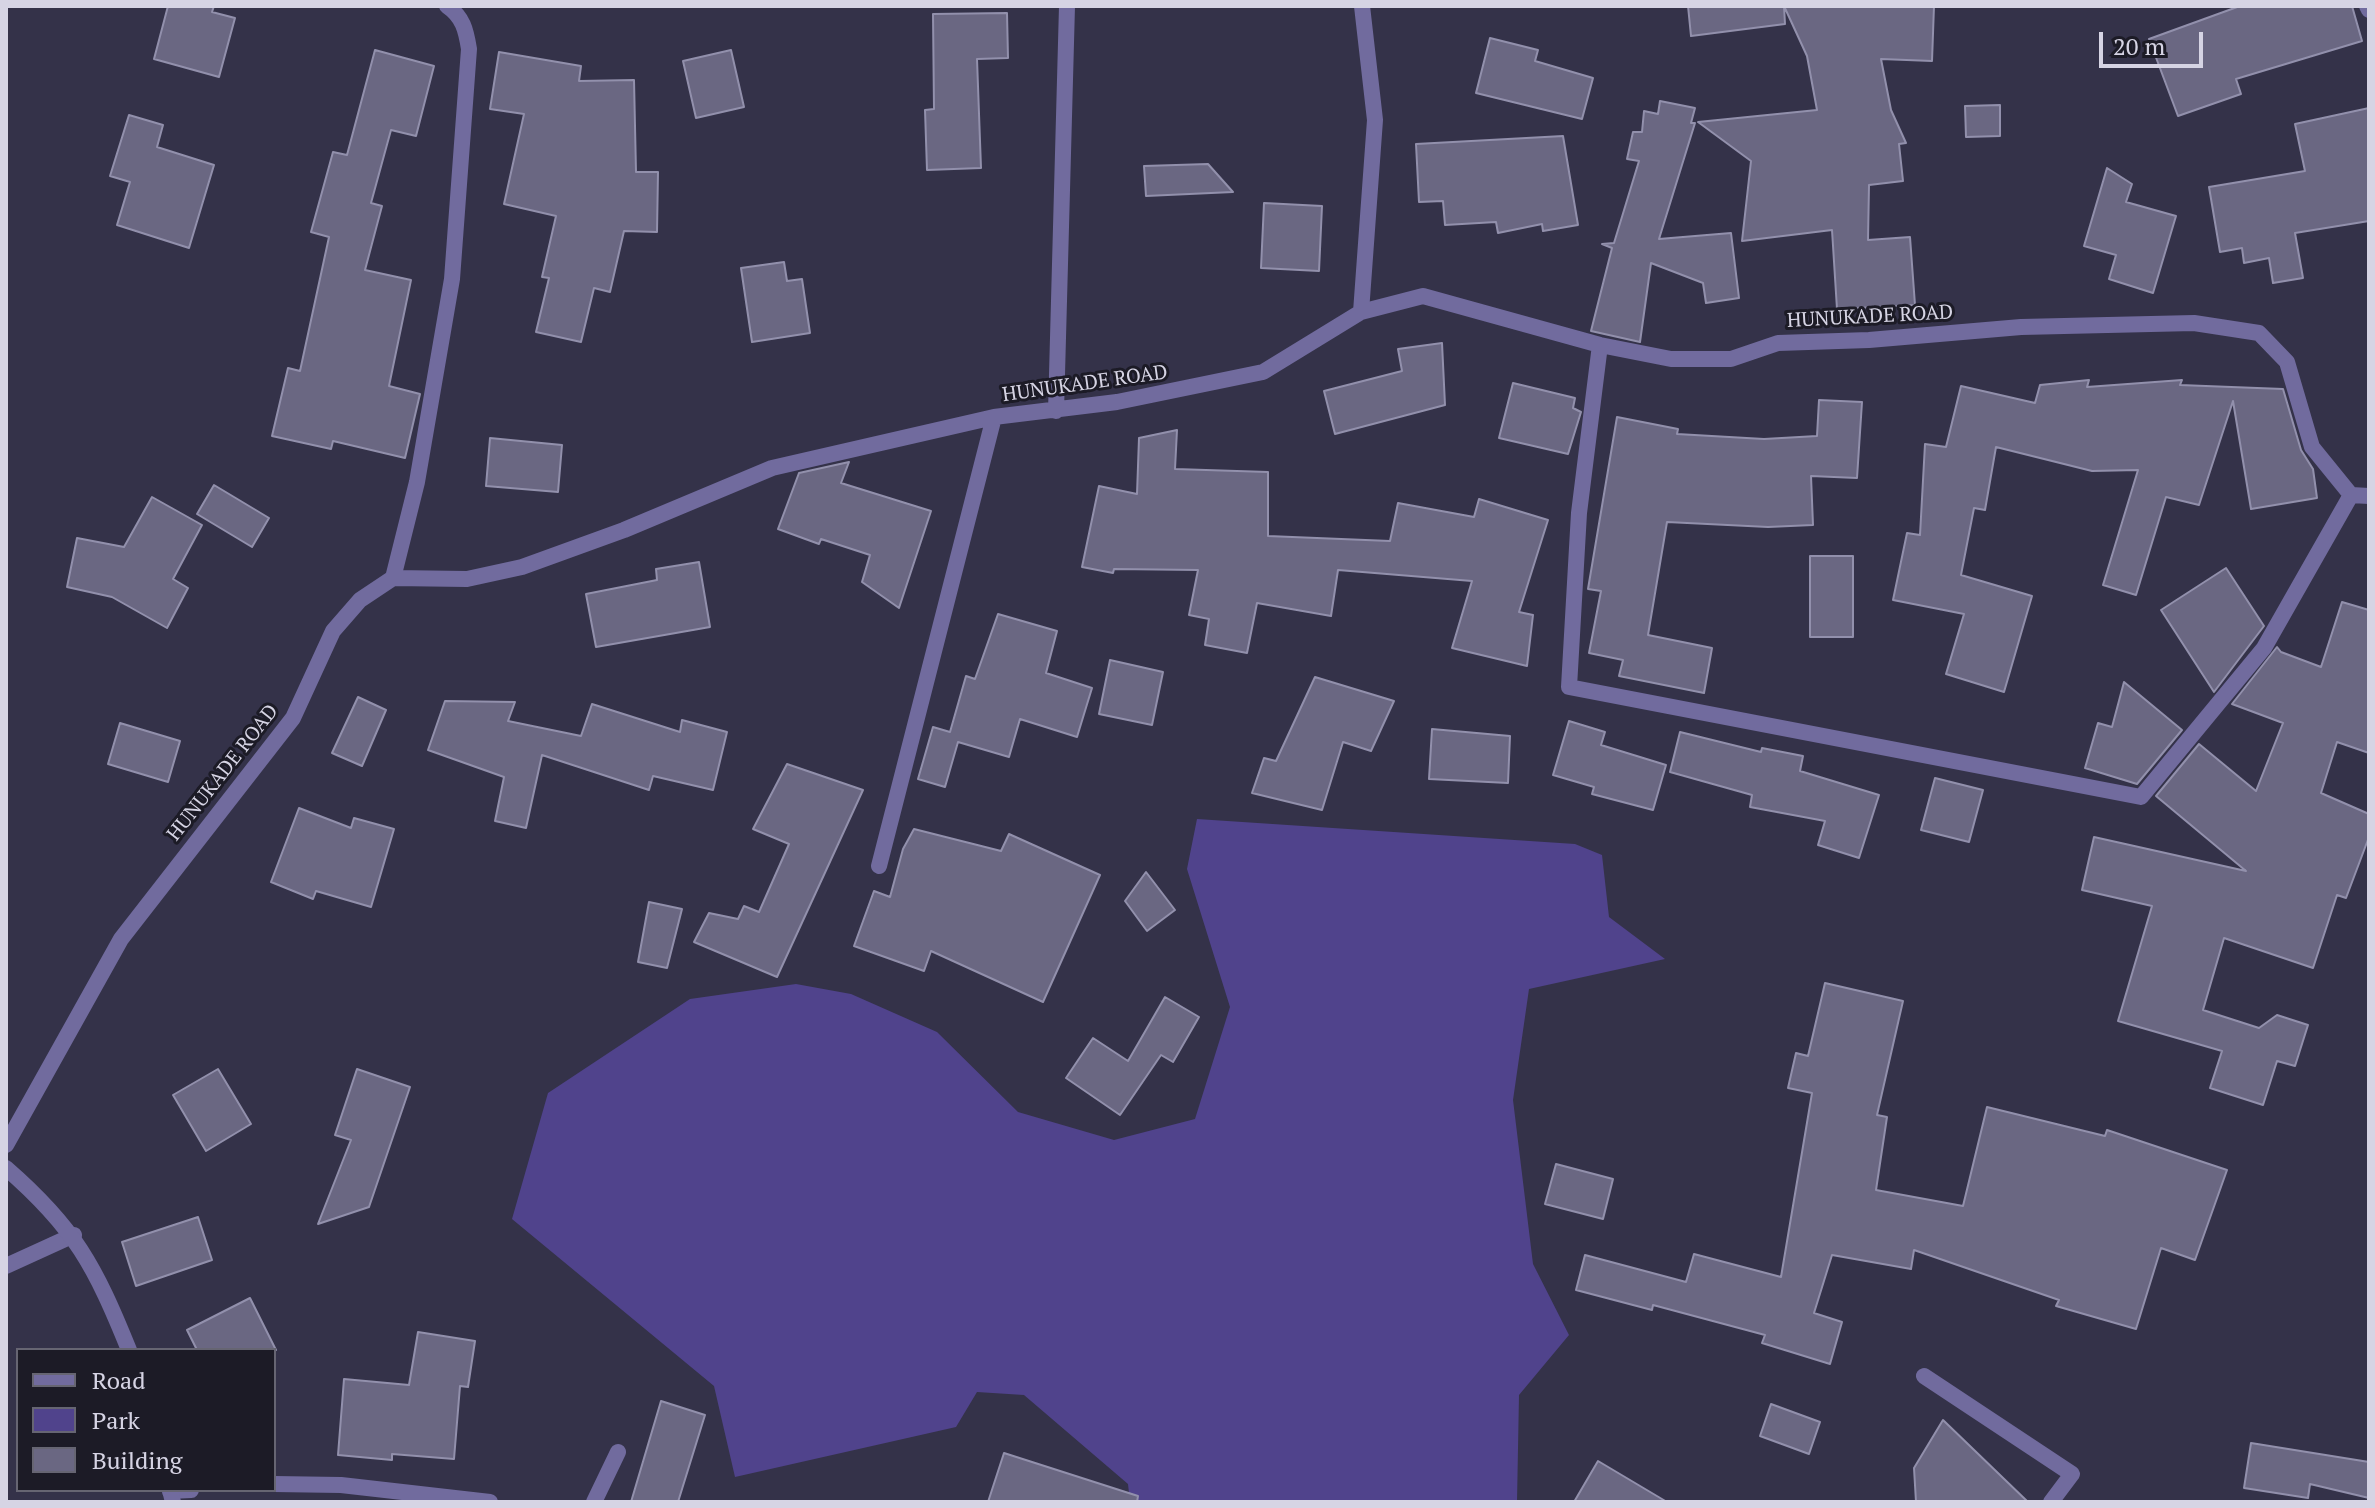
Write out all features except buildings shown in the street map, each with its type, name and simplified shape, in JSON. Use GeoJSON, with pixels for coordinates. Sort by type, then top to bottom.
{"type":"FeatureCollection","features":[{"type":"Feature","properties":{"kind":"street"},"geometry":{"type":"LineString","coordinates":[[393,578],[417,482],[452,279],[456,189],[469,49],[462,22],[447,6]]}},
{"type":"Feature","properties":{"kind":"street"},"geometry":{"type":"LineString","coordinates":[[1056,411],[1067,6]]}},
{"type":"Feature","properties":{"kind":"street"},"geometry":{"type":"LineString","coordinates":[[1361,312],[1375,120],[1362,6]]}},
{"type":"Feature","properties":{"kind":"street","name":"HUNUKADE ROAD"},"geometry":{"type":"LineString","coordinates":[[6,1145],[121,939],[293,718],[333,631],[360,600],[393,578],[467,579],[522,567],[624,530],[772,468],[994,417],[1056,411],[1184,391],[1263,372],[1361,312],[1423,296],[1600,345],[1671,359],[1731,359],[1778,343],[1869,340],[2021,327],[2194,323],[2259,333],[2287,362],[2312,447],[2351,495]]}},
{"type":"Feature","properties":{"kind":"street"},"geometry":{"type":"LineString","coordinates":[[1600,345],[1579,513],[1569,687],[2141,797],[2264,648],[2351,495],[2369,496]]}},
{"type":"Feature","properties":{"kind":"street"},"geometry":{"type":"LineString","coordinates":[[879,866],[994,417]]}},
{"type":"Feature","properties":{"kind":"street"},"geometry":{"type":"LineString","coordinates":[[6,1168],[43,1200],[74,1235],[95,1271],[128,1348]]}},
{"type":"Feature","properties":{"kind":"street"},"geometry":{"type":"LineString","coordinates":[[6,1266],[74,1235]]}},
{"type":"Feature","properties":{"kind":"street"},"geometry":{"type":"LineString","coordinates":[[1924,1376],[2072,1474],[2051,1502]]}},
{"type":"Feature","properties":{"kind":"street"},"geometry":{"type":"LineString","coordinates":[[594,1502],[618,1452]]}},
{"type":"Feature","properties":{"kind":"street"},"geometry":{"type":"LineString","coordinates":[[276,1484],[341,1485],[490,1502]]}},
{"type":"Feature","properties":{"kind":"green space"},"geometry":{"type":"Polygon","coordinates":[[[1197,819],[1575,844],[1602,855],[1609,917],[1665,959],[1529,989],[1513,1100],[1533,1264],[1569,1335],[1519,1395],[1517,1502],[1130,1502],[1128,1484],[1024,1395],[977,1392],[956,1427],[735,1477],[714,1386],[512,1219],[548,1093],[690,999],[796,984],[851,994],[937,1032],[1018,1112],[1114,1140],[1195,1119],[1230,1007],[1187,869],[1197,819]]]}}]}
